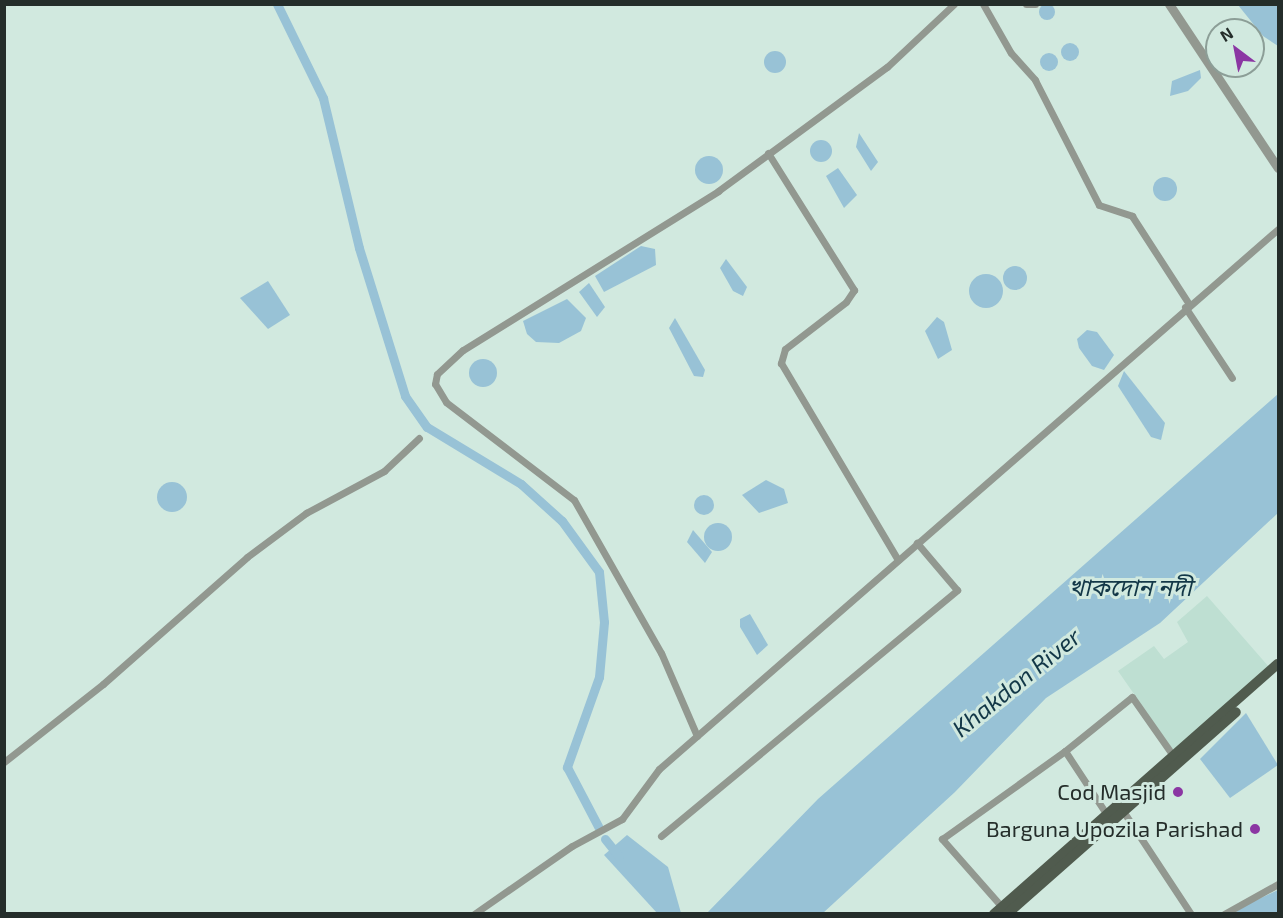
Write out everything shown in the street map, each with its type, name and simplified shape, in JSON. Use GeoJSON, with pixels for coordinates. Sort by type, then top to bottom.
{"type":"FeatureCollection","features":[{"type":"Feature","properties":{"kind":"main road"},"geometry":{"type":"LineString","coordinates":[[1001,911],[1278,664]]}},
{"type":"Feature","properties":{"kind":"main road"},"geometry":{"type":"LineString","coordinates":[[1001,911],[1123,811],[1278,674]]}},
{"type":"Feature","properties":{"kind":"street"},"geometry":{"type":"LineString","coordinates":[[697,736],[661,653],[574,500],[446,402],[435,378],[463,350],[635,245],[768,153],[886,67],[954,4]]}},
{"type":"Feature","properties":{"kind":"street"},"geometry":{"type":"LineString","coordinates":[[983,4],[1011,53],[1035,80],[1099,205],[1132,216],[1232,378]]}},
{"type":"Feature","properties":{"kind":"street"},"geometry":{"type":"LineString","coordinates":[[1026,4],[1035,4]]}},
{"type":"Feature","properties":{"kind":"street"},"geometry":{"type":"LineString","coordinates":[[1169,4],[1278,168]]}},
{"type":"Feature","properties":{"kind":"street"},"geometry":{"type":"LineString","coordinates":[[768,153],[854,290],[846,302],[785,349],[781,363],[898,560]]}},
{"type":"Feature","properties":{"kind":"street"},"geometry":{"type":"LineString","coordinates":[[474,914],[572,846],[622,819],[659,769],[1187,305],[1278,229]]}},
{"type":"Feature","properties":{"kind":"street"},"geometry":{"type":"LineString","coordinates":[[4,762],[103,684],[247,556],[306,513],[384,471],[419,438]]}},
{"type":"Feature","properties":{"kind":"street"},"geometry":{"type":"LineString","coordinates":[[661,836],[957,590],[917,543]]}},
{"type":"Feature","properties":{"kind":"street"},"geometry":{"type":"LineString","coordinates":[[1001,911],[942,839],[1065,751],[1132,698],[1174,757]]}},
{"type":"Feature","properties":{"kind":"street"},"geometry":{"type":"LineString","coordinates":[[1065,751],[1107,815]]}},
{"type":"Feature","properties":{"kind":"street"},"geometry":{"type":"LineString","coordinates":[[1123,811],[1191,914]]}},
{"type":"Feature","properties":{"kind":"street"},"geometry":{"type":"LineString","coordinates":[[1224,914],[1278,884]]}},
{"type":"Feature","properties":{"kind":"shaded area"},"geometry":{"type":"Polygon","coordinates":[[[1207,596],[1269,667],[1173,750],[1118,671],[1154,646],[1164,659],[1188,642],[1177,622],[1207,596]]]}},
{"type":"Feature","properties":{"kind":"water"},"geometry":{"type":"Polygon","coordinates":[[[1047,4],[1053,6],[1055,12],[1053,18],[1047,20],[1041,18],[1039,12],[1041,6],[1047,4]]]}},
{"type":"Feature","properties":{"kind":"water"},"geometry":{"type":"Polygon","coordinates":[[[1238,5],[1278,5],[1278,46],[1265,37],[1265,18],[1248,18],[1238,5]]]}},
{"type":"Feature","properties":{"kind":"water"},"geometry":{"type":"Polygon","coordinates":[[[1066,43],[1074,43],[1079,48],[1077,59],[1066,61],[1061,56],[1061,48],[1066,43]]]}},
{"type":"Feature","properties":{"kind":"water"},"geometry":{"type":"Polygon","coordinates":[[[775,51],[783,54],[786,62],[783,70],[775,73],[767,70],[764,62],[767,54],[775,51]]]}},
{"type":"Feature","properties":{"kind":"water"},"geometry":{"type":"Polygon","coordinates":[[[1045,53],[1053,53],[1058,58],[1056,69],[1045,71],[1040,66],[1040,58],[1045,53]]]}},
{"type":"Feature","properties":{"kind":"water"},"geometry":{"type":"Polygon","coordinates":[[[1200,70],[1201,78],[1188,91],[1170,96],[1172,81],[1200,70]]]}},
{"type":"Feature","properties":{"kind":"water"},"geometry":{"type":"Polygon","coordinates":[[[859,133],[878,162],[871,171],[856,147],[859,133]]]}},
{"type":"Feature","properties":{"kind":"water"},"geometry":{"type":"Polygon","coordinates":[[[821,140],[829,143],[832,151],[829,159],[821,162],[813,159],[810,151],[813,143],[821,140]]]}},
{"type":"Feature","properties":{"kind":"water"},"geometry":{"type":"Polygon","coordinates":[[[709,156],[719,160],[723,170],[719,180],[709,184],[699,180],[695,170],[699,160],[709,156]]]}},
{"type":"Feature","properties":{"kind":"water"},"geometry":{"type":"Polygon","coordinates":[[[838,168],[857,195],[844,208],[826,176],[838,168]]]}},
{"type":"Feature","properties":{"kind":"water"},"geometry":{"type":"Polygon","coordinates":[[[1165,177],[1173,181],[1177,189],[1173,197],[1165,201],[1157,197],[1153,189],[1157,181],[1165,177]]]}},
{"type":"Feature","properties":{"kind":"water"},"geometry":{"type":"Polygon","coordinates":[[[641,246],[655,249],[656,265],[604,292],[595,276],[641,246]]]}},
{"type":"Feature","properties":{"kind":"water"},"geometry":{"type":"Polygon","coordinates":[[[726,259],[747,287],[743,296],[733,291],[720,268],[726,259]]]}},
{"type":"Feature","properties":{"kind":"water"},"geometry":{"type":"Polygon","coordinates":[[[1015,266],[1024,269],[1027,278],[1024,287],[1015,290],[1006,287],[1003,278],[1006,269],[1015,266]]]}},
{"type":"Feature","properties":{"kind":"water"},"geometry":{"type":"Polygon","coordinates":[[[986,274],[998,279],[1003,291],[998,303],[986,308],[974,303],[969,291],[974,279],[986,274]]]}},
{"type":"Feature","properties":{"kind":"water"},"geometry":{"type":"Polygon","coordinates":[[[268,281],[290,315],[268,329],[240,298],[268,281]]]}},
{"type":"Feature","properties":{"kind":"water"},"geometry":{"type":"Polygon","coordinates":[[[589,283],[605,307],[597,317],[579,292],[589,283]]]}},
{"type":"Feature","properties":{"kind":"water"},"geometry":{"type":"Polygon","coordinates":[[[567,299],[586,318],[581,331],[559,343],[536,342],[527,334],[523,321],[567,299]]]}},
{"type":"Feature","properties":{"kind":"water"},"geometry":{"type":"Polygon","coordinates":[[[937,317],[944,322],[952,350],[938,359],[925,331],[937,317]]]}},
{"type":"Feature","properties":{"kind":"water"},"geometry":{"type":"Polygon","coordinates":[[[675,318],[705,370],[703,377],[694,376],[669,328],[675,318]]]}},
{"type":"Feature","properties":{"kind":"water"},"geometry":{"type":"Polygon","coordinates":[[[1087,330],[1097,332],[1114,355],[1104,370],[1092,366],[1079,348],[1077,339],[1087,330]]]}},
{"type":"Feature","properties":{"kind":"water"},"geometry":{"type":"Polygon","coordinates":[[[483,359],[493,363],[497,373],[493,383],[483,387],[473,383],[469,373],[473,363],[483,359]]]}},
{"type":"Feature","properties":{"kind":"water"},"geometry":{"type":"Polygon","coordinates":[[[1124,371],[1165,423],[1161,440],[1151,437],[1118,386],[1124,371]]]}},
{"type":"Feature","properties":{"kind":"water","name":"খাকদোন নদী"},"geometry":{"type":"Polygon","coordinates":[[[1278,394],[1278,513],[1160,623],[1046,698],[955,792],[823,913],[707,913],[818,799],[1278,394]]]}},
{"type":"Feature","properties":{"kind":"water"},"geometry":{"type":"Polygon","coordinates":[[[766,480],[784,489],[788,503],[759,513],[742,495],[766,480]]]}},
{"type":"Feature","properties":{"kind":"water"},"geometry":{"type":"Polygon","coordinates":[[[172,482],[183,486],[187,497],[183,508],[172,512],[161,508],[157,497],[161,486],[172,482]]]}},
{"type":"Feature","properties":{"kind":"water"},"geometry":{"type":"Polygon","coordinates":[[[704,495],[711,498],[714,505],[711,512],[704,515],[697,512],[694,505],[697,498],[704,495]]]}},
{"type":"Feature","properties":{"kind":"water"},"geometry":{"type":"Polygon","coordinates":[[[718,523],[728,527],[732,537],[728,547],[718,551],[708,547],[704,537],[708,527],[718,523]]]}},
{"type":"Feature","properties":{"kind":"water"},"geometry":{"type":"Polygon","coordinates":[[[693,530],[712,552],[705,563],[687,542],[693,530]]]}},
{"type":"Feature","properties":{"kind":"water"},"geometry":{"type":"Polygon","coordinates":[[[750,614],[768,645],[757,655],[740,627],[740,619],[750,614]]]}},
{"type":"Feature","properties":{"kind":"water"},"geometry":{"type":"Polygon","coordinates":[[[1246,713],[1278,765],[1230,798],[1200,759],[1246,713]]]}},
{"type":"Feature","properties":{"kind":"water"},"geometry":{"type":"Polygon","coordinates":[[[627,835],[668,867],[681,913],[657,913],[604,855],[627,835]]]}},
{"type":"Feature","properties":{"kind":"water"},"geometry":{"type":"Polygon","coordinates":[[[1278,890],[1278,913],[1233,914],[1246,905],[1278,890]]]}},
{"type":"Feature","properties":{"kind":"waterway"},"geometry":{"type":"LineString","coordinates":[[277,4],[323,98],[359,248],[405,396],[427,427],[521,484],[562,521],[599,572],[604,622],[599,677],[567,767],[598,826]]}},
{"type":"Feature","properties":{"kind":"waterway"},"geometry":{"type":"LineString","coordinates":[[605,839],[619,856]]}},
{"type":"Feature","properties":{"kind":"place","name":"Cod Masjid"},"geometry":{"type":"Point","coordinates":[1178,792]}},
{"type":"Feature","properties":{"kind":"place","name":"Barguna Upozila Parishad"},"geometry":{"type":"Point","coordinates":[1255,829]}},
{"type":"Feature","properties":{"kind":"water label","name":"Khakdon River"},"geometry":{"type":"Point","coordinates":[1016,682]}}]}
